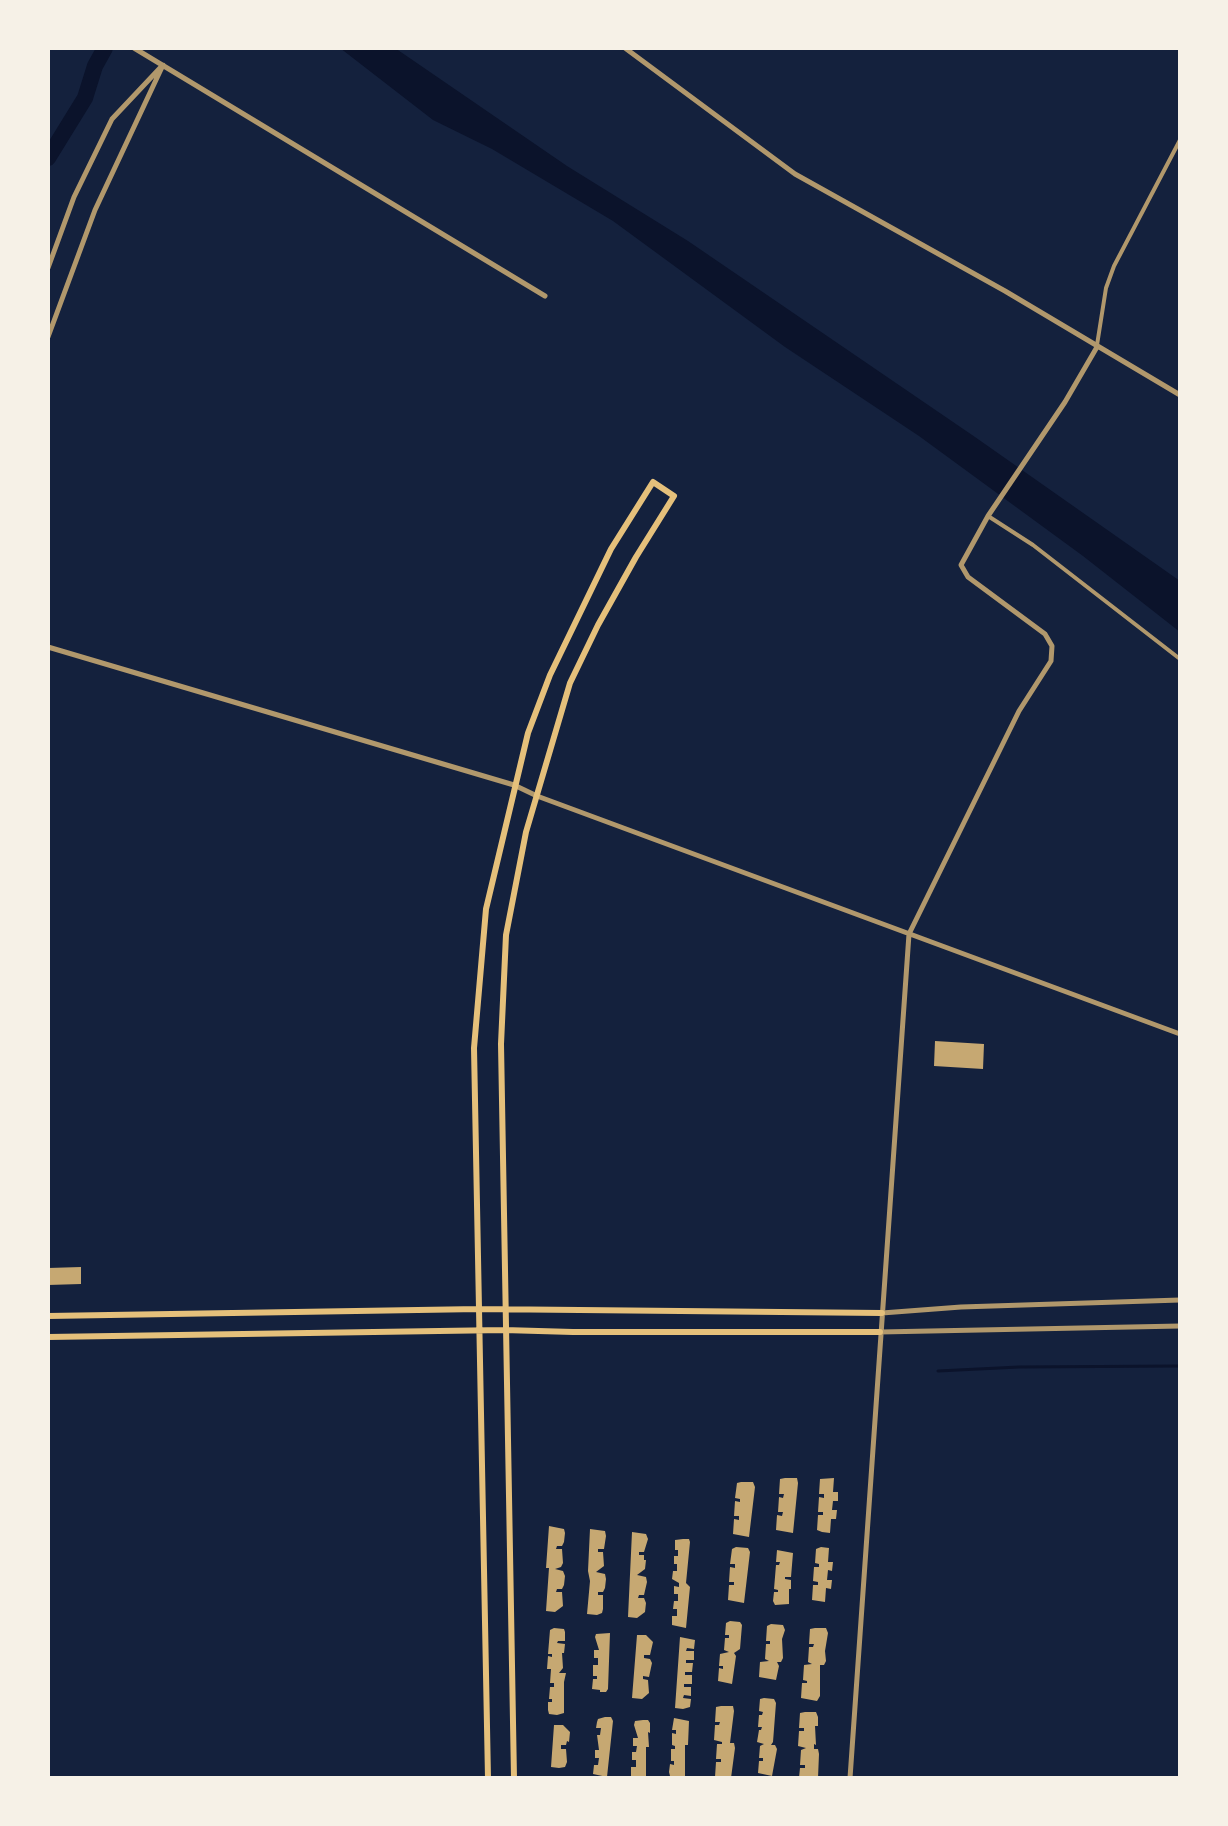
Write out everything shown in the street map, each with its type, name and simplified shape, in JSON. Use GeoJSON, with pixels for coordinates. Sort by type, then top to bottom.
{"type":"FeatureCollection","features":[{"type":"Feature","properties":{"kind":"main road"},"geometry":{"type":"LineString","coordinates":[[488,1778],[474,1048],[486,909],[528,733],[556,662],[611,549],[653,482],[674,496],[628,570],[570,683],[526,832],[506,935],[501,1044],[514,1778]]}},
{"type":"Feature","properties":{"kind":"main road"},"geometry":{"type":"LineString","coordinates":[[48,1316],[479,1309],[882,1313]]}},
{"type":"Feature","properties":{"kind":"main road"},"geometry":{"type":"LineString","coordinates":[[48,1337],[504,1330],[880,1332]]}},
{"type":"Feature","properties":{"kind":"street"},"geometry":{"type":"LineString","coordinates":[[134,48],[545,296]]}},
{"type":"Feature","properties":{"kind":"street"},"geometry":{"type":"LineString","coordinates":[[625,48],[795,174],[1005,291],[1180,395]]}},
{"type":"Feature","properties":{"kind":"street"},"geometry":{"type":"LineString","coordinates":[[48,268],[74,197],[112,119],[163,65]]}},
{"type":"Feature","properties":{"kind":"street"},"geometry":{"type":"LineString","coordinates":[[48,337],[95,210],[163,65]]}},
{"type":"Feature","properties":{"kind":"street"},"geometry":{"type":"LineString","coordinates":[[850,1778],[909,934],[1019,711],[1051,661],[1052,646],[1045,634],[968,577],[961,565],[988,516],[1065,402],[1097,347],[1106,288],[1114,266],[1180,140]]}},
{"type":"Feature","properties":{"kind":"street"},"geometry":{"type":"LineString","coordinates":[[988,516],[1033,545],[1180,659]]}},
{"type":"Feature","properties":{"kind":"street"},"geometry":{"type":"LineString","coordinates":[[48,647],[514,785],[1180,1034]]}},
{"type":"Feature","properties":{"kind":"street"},"geometry":{"type":"LineString","coordinates":[[882,1313],[961,1307],[1180,1300]]}},
{"type":"Feature","properties":{"kind":"street"},"geometry":{"type":"LineString","coordinates":[[880,1332],[1180,1326]]}},
{"type":"Feature","properties":{"kind":"water"},"geometry":{"type":"Polygon","coordinates":[[[340,48],[395,48],[567,166],[688,241],[975,437],[1180,581],[1180,632],[1083,556],[919,436],[785,347],[613,221],[492,149],[433,120],[340,48]]]}},
{"type":"Feature","properties":{"kind":"building"},"geometry":{"type":"Polygon","coordinates":[[[935,1041],[984,1044],[983,1069],[934,1066],[935,1041]]]}},
{"type":"Feature","properties":{"kind":"building"},"geometry":{"type":"Polygon","coordinates":[[[81,1267],[81,1284],[48,1285],[48,1268],[81,1267]]]}},
{"type":"Feature","properties":{"kind":"building"},"geometry":{"type":"Polygon","coordinates":[[[797,1478],[798,1483],[793,1533],[776,1530],[777,1515],[782,1516],[783,1512],[778,1512],[779,1497],[783,1498],[784,1494],[779,1494],[780,1479],[797,1478]]]}},
{"type":"Feature","properties":{"kind":"building"},"geometry":{"type":"Polygon","coordinates":[[[834,1478],[833,1492],[838,1492],[838,1501],[833,1501],[832,1510],[837,1510],[836,1519],[831,1519],[830,1533],[822,1532],[817,1530],[818,1515],[823,1515],[823,1512],[818,1512],[819,1497],[824,1498],[824,1494],[819,1494],[820,1479],[834,1478]]]}},
{"type":"Feature","properties":{"kind":"building"},"geometry":{"type":"Polygon","coordinates":[[[753,1482],[755,1487],[749,1537],[733,1534],[734,1519],[739,1520],[739,1516],[734,1516],[735,1501],[740,1502],[735,1498],[737,1483],[753,1482]]]}},
{"type":"Feature","properties":{"kind":"building"},"geometry":{"type":"Polygon","coordinates":[[[549,1526],[564,1529],[565,1533],[562,1546],[556,1549],[562,1549],[563,1563],[555,1569],[563,1571],[565,1576],[562,1589],[556,1592],[562,1592],[563,1606],[555,1612],[546,1611],[549,1526]]]}},
{"type":"Feature","properties":{"kind":"building"},"geometry":{"type":"Polygon","coordinates":[[[590,1529],[605,1531],[606,1536],[604,1549],[598,1549],[598,1552],[603,1552],[604,1566],[596,1572],[605,1574],[606,1579],[603,1592],[598,1592],[598,1595],[603,1595],[603,1609],[597,1615],[587,1614],[590,1529]]]}},
{"type":"Feature","properties":{"kind":"building"},"geometry":{"type":"Polygon","coordinates":[[[632,1532],[646,1534],[648,1539],[644,1552],[639,1552],[646,1560],[645,1569],[637,1575],[646,1577],[647,1582],[644,1595],[638,1598],[644,1598],[645,1612],[637,1618],[628,1617],[632,1532]]]}},
{"type":"Feature","properties":{"kind":"building"},"geometry":{"type":"Polygon","coordinates":[[[689,1539],[686,1583],[690,1587],[686,1628],[672,1625],[672,1616],[677,1616],[677,1609],[673,1609],[674,1601],[678,1601],[674,1586],[679,1587],[679,1583],[672,1579],[673,1571],[677,1571],[677,1564],[674,1564],[674,1556],[678,1556],[675,1540],[689,1539]]]}},
{"type":"Feature","properties":{"kind":"building"},"geometry":{"type":"Polygon","coordinates":[[[748,1548],[750,1552],[744,1603],[728,1600],[729,1585],[734,1585],[734,1582],[729,1582],[730,1567],[735,1568],[735,1564],[730,1564],[732,1549],[748,1548]]]}},
{"type":"Feature","properties":{"kind":"building"},"geometry":{"type":"Polygon","coordinates":[[[829,1548],[828,1562],[833,1562],[827,1580],[832,1580],[831,1589],[826,1588],[825,1602],[812,1600],[813,1585],[818,1585],[813,1581],[814,1567],[819,1567],[815,1563],[816,1549],[829,1548]]]}},
{"type":"Feature","properties":{"kind":"building"},"geometry":{"type":"Polygon","coordinates":[[[777,1550],[793,1553],[791,1577],[785,1577],[791,1580],[789,1604],[775,1605],[773,1601],[774,1592],[778,1592],[774,1589],[776,1565],[780,1562],[776,1562],[777,1550]]]}},
{"type":"Feature","properties":{"kind":"building"},"geometry":{"type":"Polygon","coordinates":[[[730,1621],[742,1625],[740,1649],[734,1653],[732,1684],[718,1681],[719,1668],[723,1669],[719,1666],[720,1654],[729,1652],[724,1650],[725,1638],[729,1638],[725,1635],[726,1623],[730,1621]]]}},
{"type":"Feature","properties":{"kind":"building"},"geometry":{"type":"Polygon","coordinates":[[[783,1625],[785,1630],[783,1658],[777,1662],[776,1680],[759,1677],[760,1662],[769,1661],[765,1659],[766,1644],[770,1644],[766,1641],[767,1626],[783,1625]]]}},
{"type":"Feature","properties":{"kind":"building"},"geometry":{"type":"Polygon","coordinates":[[[826,1628],[828,1633],[826,1661],[820,1665],[820,1696],[817,1701],[801,1698],[802,1683],[807,1683],[803,1680],[804,1665],[812,1664],[808,1662],[809,1647],[814,1644],[809,1644],[810,1629],[826,1628]]]}},
{"type":"Feature","properties":{"kind":"building"},"geometry":{"type":"Polygon","coordinates":[[[564,1629],[565,1632],[565,1641],[557,1643],[565,1644],[563,1668],[559,1673],[566,1673],[564,1713],[557,1715],[549,1714],[548,1710],[548,1702],[552,1702],[549,1699],[550,1687],[554,1687],[554,1683],[550,1683],[551,1669],[547,1669],[548,1656],[552,1657],[548,1654],[550,1630],[564,1629]]]}},
{"type":"Feature","properties":{"kind":"building"},"geometry":{"type":"Polygon","coordinates":[[[610,1633],[608,1689],[600,1692],[592,1689],[593,1679],[597,1679],[593,1676],[593,1665],[598,1665],[594,1650],[599,1650],[595,1637],[596,1634],[610,1633]]]}},
{"type":"Feature","properties":{"kind":"building"},"geometry":{"type":"Polygon","coordinates":[[[637,1635],[646,1635],[653,1642],[650,1655],[644,1655],[652,1663],[649,1677],[643,1676],[648,1680],[649,1693],[642,1699],[632,1698],[637,1635]]]}},
{"type":"Feature","properties":{"kind":"building"},"geometry":{"type":"Polygon","coordinates":[[[680,1637],[695,1640],[694,1649],[687,1648],[686,1651],[694,1651],[694,1660],[686,1660],[686,1663],[693,1663],[692,1672],[685,1672],[685,1675],[692,1675],[692,1684],[684,1684],[684,1687],[691,1687],[691,1696],[684,1695],[683,1698],[691,1699],[690,1707],[683,1709],[675,1708],[680,1637]]]}},
{"type":"Feature","properties":{"kind":"building"},"geometry":{"type":"Polygon","coordinates":[[[760,1699],[774,1699],[776,1703],[771,1745],[777,1749],[772,1776],[758,1773],[759,1761],[763,1761],[759,1758],[760,1746],[764,1744],[757,1742],[762,1727],[758,1727],[759,1715],[763,1712],[759,1711],[760,1699]]]}},
{"type":"Feature","properties":{"kind":"building"},"geometry":{"type":"Polygon","coordinates":[[[733,1706],[734,1711],[730,1743],[734,1743],[735,1748],[731,1778],[715,1777],[716,1762],[721,1762],[721,1759],[716,1759],[717,1744],[722,1744],[714,1740],[715,1725],[720,1722],[715,1722],[716,1707],[733,1706]]]}},
{"type":"Feature","properties":{"kind":"building"},"geometry":{"type":"Polygon","coordinates":[[[816,1712],[818,1717],[814,1749],[818,1749],[819,1754],[818,1778],[799,1778],[800,1768],[805,1768],[805,1765],[800,1765],[801,1750],[806,1748],[798,1746],[799,1731],[804,1731],[804,1728],[799,1728],[800,1713],[816,1712]]]}},
{"type":"Feature","properties":{"kind":"building"},"geometry":{"type":"Polygon","coordinates":[[[611,1717],[613,1721],[607,1777],[593,1774],[599,1758],[595,1758],[595,1750],[599,1750],[597,1735],[600,1735],[601,1728],[596,1728],[597,1722],[611,1717]]]}},
{"type":"Feature","properties":{"kind":"building"},"geometry":{"type":"Polygon","coordinates":[[[674,1718],[689,1721],[685,1776],[678,1777],[670,1776],[669,1772],[670,1764],[674,1765],[671,1749],[675,1749],[672,1745],[672,1733],[676,1734],[676,1730],[672,1730],[674,1718]]]}},
{"type":"Feature","properties":{"kind":"building"},"geometry":{"type":"Polygon","coordinates":[[[648,1720],[650,1733],[649,1747],[646,1747],[646,1777],[631,1777],[631,1767],[636,1767],[636,1760],[632,1760],[632,1752],[636,1752],[637,1746],[633,1746],[633,1738],[638,1738],[635,1721],[648,1720]]]}},
{"type":"Feature","properties":{"kind":"building"},"geometry":{"type":"Polygon","coordinates":[[[554,1725],[563,1725],[570,1732],[569,1742],[561,1745],[561,1749],[566,1749],[565,1767],[551,1767],[554,1725]]]}},
{"type":"Feature","properties":{"kind":"waterway"},"geometry":{"type":"LineString","coordinates":[[48,158],[85,98],[95,66],[105,48]]}},
{"type":"Feature","properties":{"kind":"waterway"},"geometry":{"type":"LineString","coordinates":[[938,1371],[1180,1366]]}}]}
